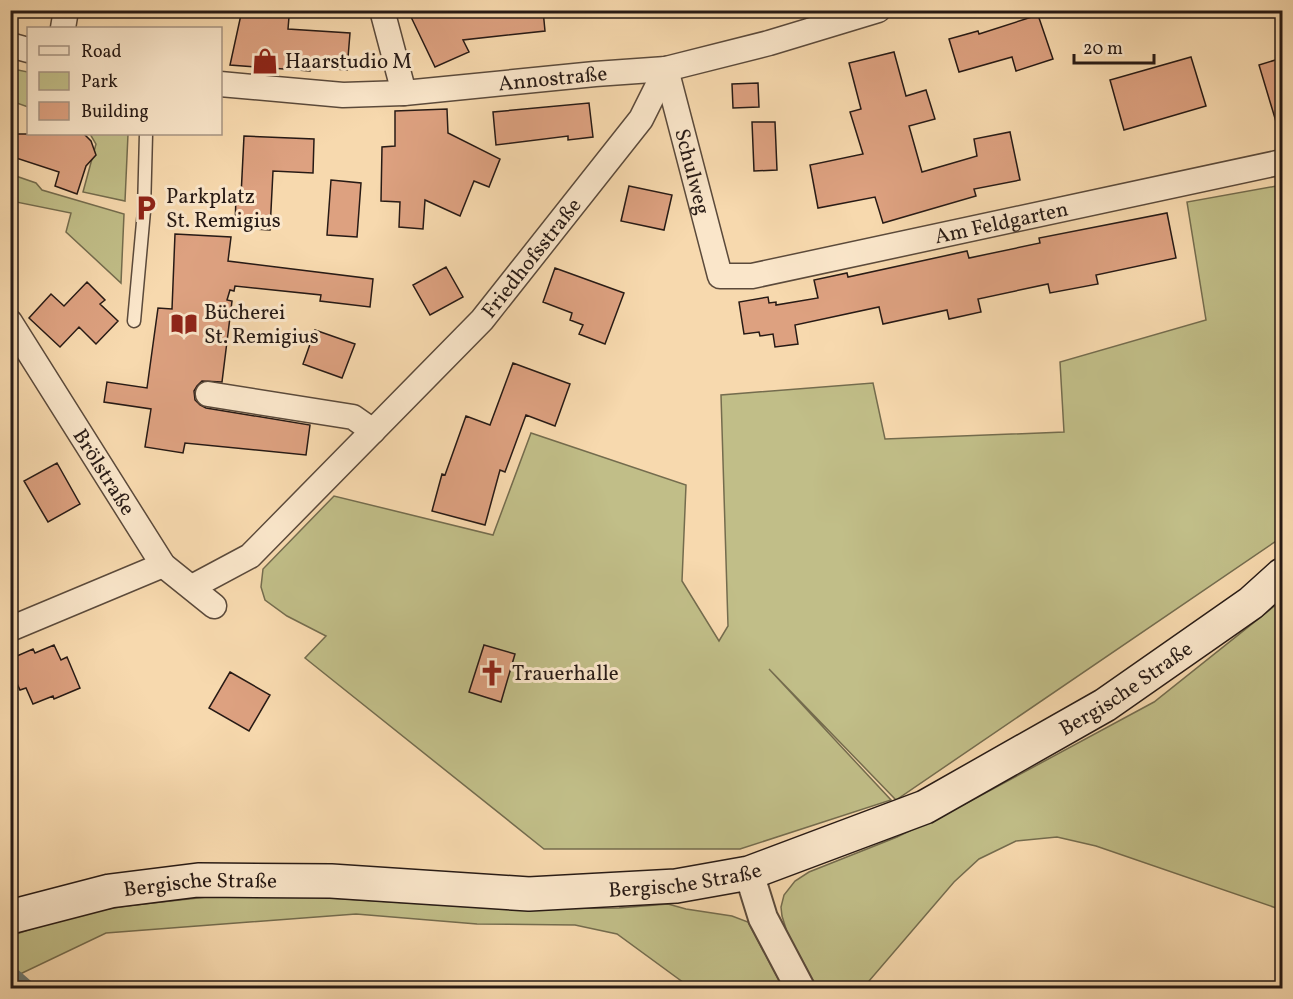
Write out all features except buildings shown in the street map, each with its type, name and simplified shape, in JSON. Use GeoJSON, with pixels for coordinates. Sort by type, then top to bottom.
{"type":"FeatureCollection","features":[{"type":"Feature","properties":{"kind":"main road","name":"Bergische Straße"},"geometry":{"type":"LineString","coordinates":[[10,917],[110,891],[198,880],[332,881],[529,894],[676,886],[749,873],[925,807],[1105,705],[1251,603],[1282,575]]}},
{"type":"Feature","properties":{"kind":"street"},"geometry":{"type":"LineString","coordinates":[[63,27],[66,10]]}},
{"type":"Feature","properties":{"kind":"street"},"geometry":{"type":"LineString","coordinates":[[382,10],[404,93]]}},
{"type":"Feature","properties":{"kind":"street","name":"Annostraße"},"geometry":{"type":"LineString","coordinates":[[222,84],[343,95],[404,93],[666,69],[770,43],[878,10]]}},
{"type":"Feature","properties":{"kind":"street"},"geometry":{"type":"LineString","coordinates":[[10,45],[27,50]]}},
{"type":"Feature","properties":{"kind":"street","name":"Schulweg"},"geometry":{"type":"LineString","coordinates":[[666,69],[720,276]]}},
{"type":"Feature","properties":{"kind":"street","name":"Friedhofsstraße"},"geometry":{"type":"LineString","coordinates":[[192,587],[250,556],[482,320],[641,119],[666,69]]}},
{"type":"Feature","properties":{"kind":"street","name":"Am Feldgarten"},"geometry":{"type":"LineString","coordinates":[[720,276],[752,276],[1282,162]]}},
{"type":"Feature","properties":{"kind":"street","name":"Brölstraße"},"geometry":{"type":"LineString","coordinates":[[10,322],[163,565],[214,606]]}},
{"type":"Feature","properties":{"kind":"street"},"geometry":{"type":"LineString","coordinates":[[208,394],[353,417],[374,430]]}},
{"type":"Feature","properties":{"kind":"street"},"geometry":{"type":"LineString","coordinates":[[10,629],[163,565]]}},
{"type":"Feature","properties":{"kind":"street"},"geometry":{"type":"LineString","coordinates":[[749,873],[764,918],[800,988]]}},
{"type":"Feature","properties":{"kind":"lane"},"geometry":{"type":"LineString","coordinates":[[134,321],[144,211],[146,135]]}},
{"type":"Feature","properties":{"kind":"green space"},"geometry":{"type":"Polygon","coordinates":[[[13,69],[27,72],[27,107],[11,101],[13,69]]]}},
{"type":"Feature","properties":{"kind":"green space"},"geometry":{"type":"Polygon","coordinates":[[[91,135],[128,135],[125,201],[83,192],[96,144],[91,135]]]}},
{"type":"Feature","properties":{"kind":"green space"},"geometry":{"type":"Polygon","coordinates":[[[10,174],[36,183],[42,190],[124,214],[121,283],[66,232],[71,213],[11,201],[10,174]]]}},
{"type":"Feature","properties":{"kind":"green space"},"geometry":{"type":"Polygon","coordinates":[[[1282,185],[1282,537],[896,800],[769,669],[891,800],[740,849],[544,849],[305,658],[326,636],[287,616],[265,600],[261,587],[263,569],[334,496],[493,535],[531,433],[686,485],[682,581],[719,641],[728,626],[721,395],[873,383],[885,439],[1064,432],[1060,362],[1206,320],[1187,202],[1282,185]]]}},
{"type":"Feature","properties":{"kind":"green space"},"geometry":{"type":"Polygon","coordinates":[[[1282,600],[1282,910],[1096,846],[1057,837],[1016,841],[979,859],[954,882],[863,988],[817,988],[787,932],[782,916],[781,907],[784,895],[795,881],[809,872],[897,837],[963,805],[1154,702],[1282,600]]]}},
{"type":"Feature","properties":{"kind":"green space"},"geometry":{"type":"Polygon","coordinates":[[[207,897],[315,897],[504,909],[619,908],[668,904],[732,916],[748,922],[783,988],[691,988],[617,934],[575,925],[477,924],[356,914],[106,933],[18,975],[32,988],[11,988],[10,936],[78,914],[207,897]]]}},
{"type":"Feature","properties":{"kind":"waterway"},"geometry":{"type":"LineString","coordinates":[[10,968],[33,988]]}},
{"type":"Feature","properties":{"kind":"place","name":"Haarstudio M"},"geometry":{"type":"Point","coordinates":[265,61]}},
{"type":"Feature","properties":{"kind":"place","name":"Parkplatz St. Remigius"},"geometry":{"type":"Point","coordinates":[146,208]}},
{"type":"Feature","properties":{"kind":"place","name":"Bücherei St. Remigius"},"geometry":{"type":"Point","coordinates":[184,324]}},
{"type":"Feature","properties":{"kind":"place","name":"Trauerhalle"},"geometry":{"type":"Point","coordinates":[492,673]}}]}
